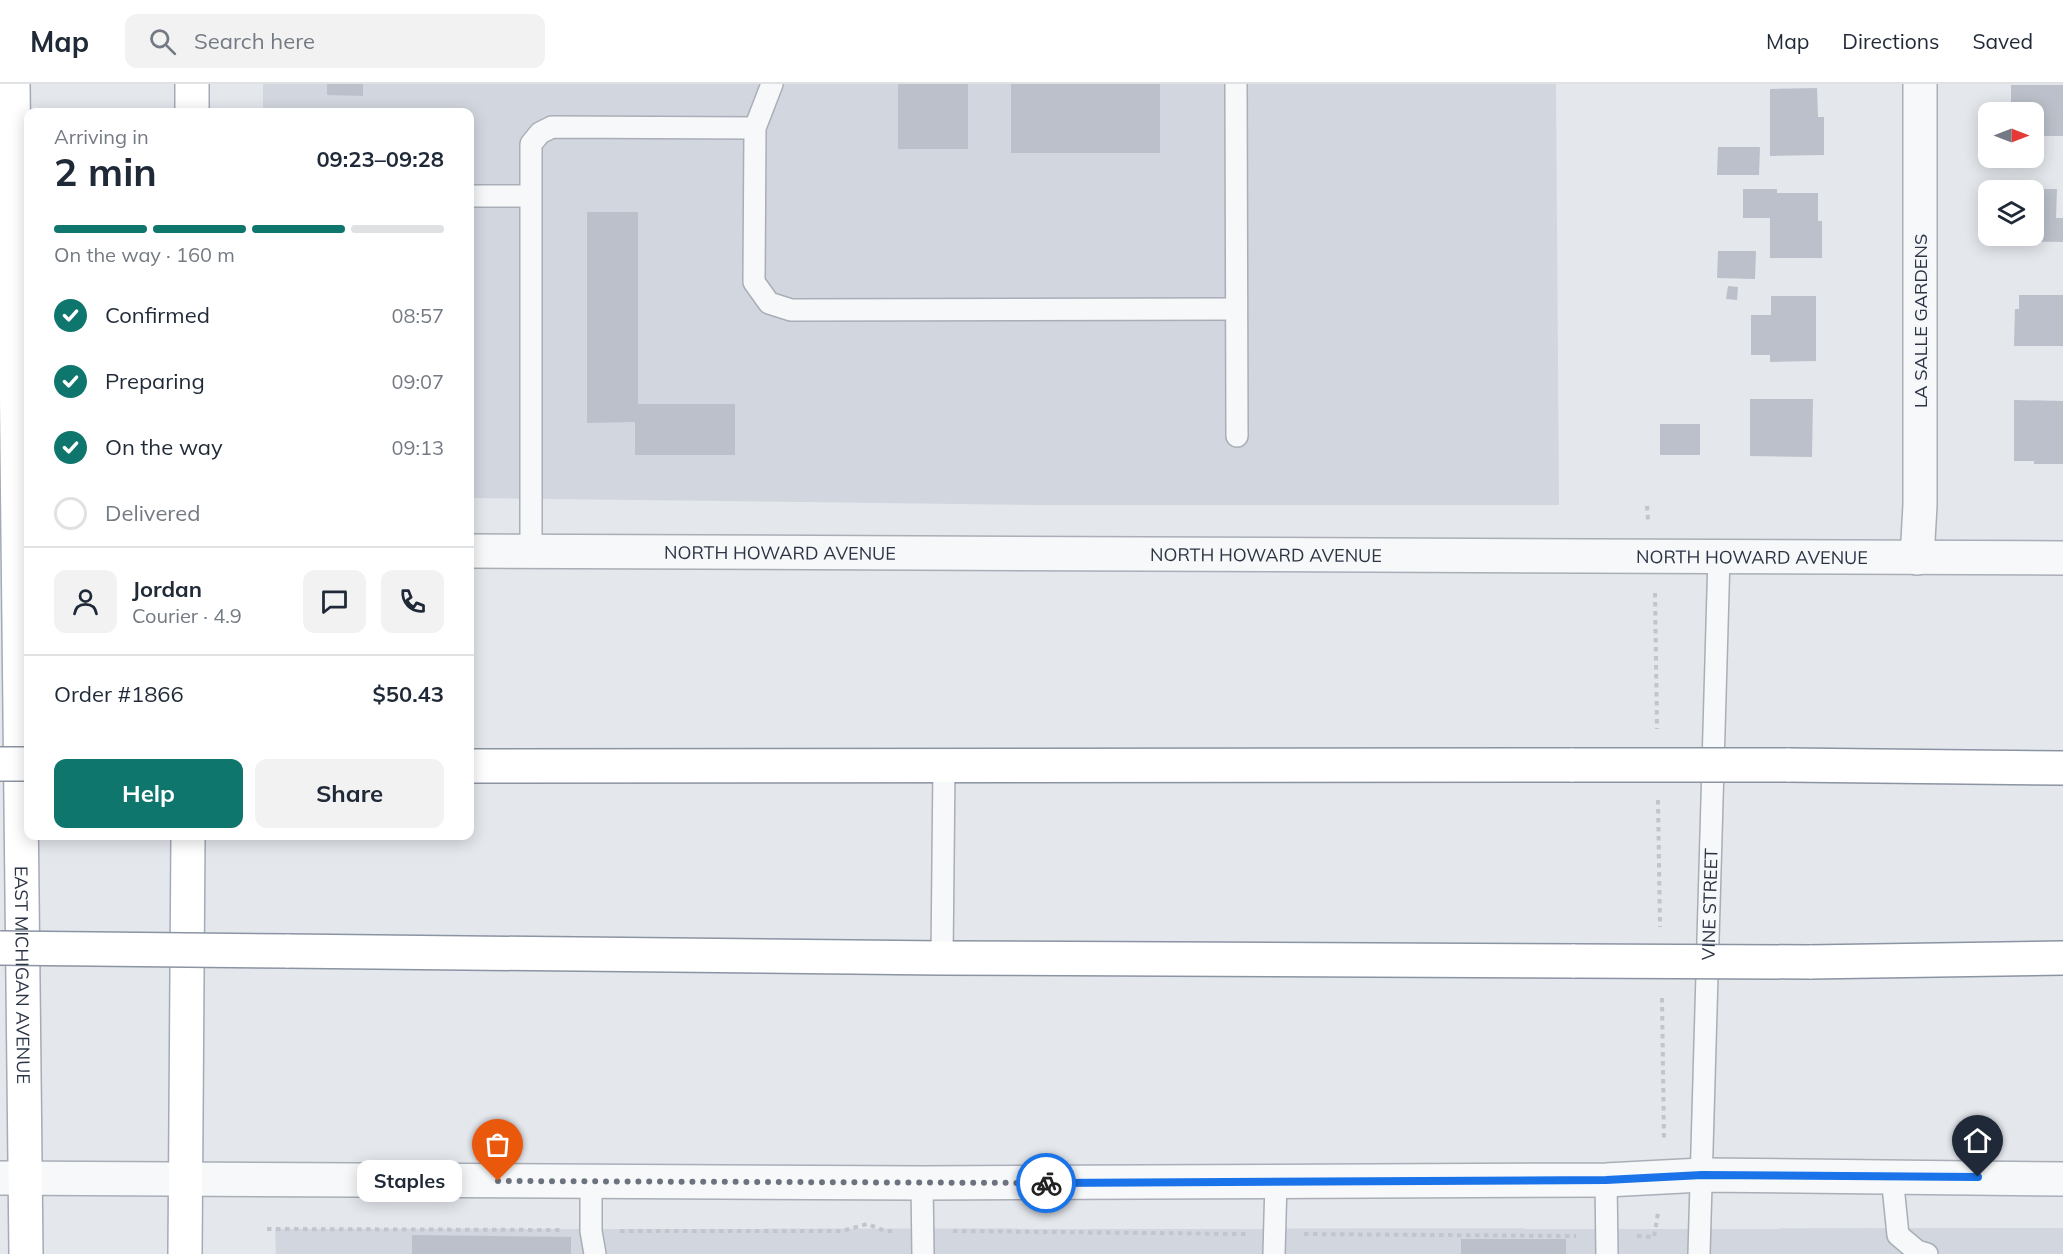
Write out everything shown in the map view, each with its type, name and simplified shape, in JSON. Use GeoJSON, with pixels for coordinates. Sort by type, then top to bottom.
{"type":"FeatureCollection","features":[{"type":"Feature","properties":{"kind":"main road","name":"EAST MICHIGAN AVENUE"},"geometry":{"type":"LineString","coordinates":[[13,84],[7,197],[17,486],[13,1178],[26,1254]]}},
{"type":"Feature","properties":{"kind":"main road"},"geometry":{"type":"LineString","coordinates":[[0,764],[24,764]]}},
{"type":"Feature","properties":{"kind":"main road"},"geometry":{"type":"LineString","coordinates":[[474,766],[1787,765],[2063,768]]}},
{"type":"Feature","properties":{"kind":"main road"},"geometry":{"type":"LineString","coordinates":[[185,1254],[188,840]]}},
{"type":"Feature","properties":{"kind":"main road"},"geometry":{"type":"LineString","coordinates":[[0,948],[942,958],[1809,962],[2063,958]]}},
{"type":"Feature","properties":{"kind":"street","name":"LA SALLE GARDENS"},"geometry":{"type":"LineString","coordinates":[[1917,558],[1920,505],[1920,84]]}},
{"type":"Feature","properties":{"kind":"street","name":"NORTH HOWARD AVENUE"},"geometry":{"type":"LineString","coordinates":[[474,551],[1651,558],[1719,556],[2063,558]]}},
{"type":"Feature","properties":{"kind":"street"},"geometry":{"type":"LineString","coordinates":[[13,1178],[922,1183],[1606,1180],[1702,1175],[2063,1179]]}},
{"type":"Feature","properties":{"kind":"lane"},"geometry":{"type":"LineString","coordinates":[[772,84],[755,128],[754,282],[769,303],[791,310],[1236,309]]}},
{"type":"Feature","properties":{"kind":"lane"},"geometry":{"type":"LineString","coordinates":[[1236,84],[1237,436]]}},
{"type":"Feature","properties":{"kind":"lane"},"geometry":{"type":"LineString","coordinates":[[531,551],[531,144],[540,133],[552,127],[755,128]]}},
{"type":"Feature","properties":{"kind":"lane"},"geometry":{"type":"LineString","coordinates":[[474,195],[530,196]]}},
{"type":"Feature","properties":{"kind":"lane","name":"VINE STREET"},"geometry":{"type":"LineString","coordinates":[[1700,1254],[1719,556]]}},
{"type":"Feature","properties":{"kind":"lane"},"geometry":{"type":"LineString","coordinates":[[942,958],[944,765]]}},
{"type":"Feature","properties":{"kind":"lane"},"geometry":{"type":"LineString","coordinates":[[1892,1176],[1898,1235],[1917,1251],[1927,1254]]}},
{"type":"Feature","properties":{"kind":"lane"},"geometry":{"type":"LineString","coordinates":[[1606,1180],[1607,1245]]}},
{"type":"Feature","properties":{"kind":"lane"},"geometry":{"type":"LineString","coordinates":[[1274,1244],[1276,1181]]}},
{"type":"Feature","properties":{"kind":"lane"},"geometry":{"type":"LineString","coordinates":[[591,1182],[591,1230],[595,1254]]}},
{"type":"Feature","properties":{"kind":"lane"},"geometry":{"type":"LineString","coordinates":[[922,1183],[922,1254]]}},
{"type":"Feature","properties":{"kind":"path"},"geometry":{"type":"LineString","coordinates":[[1647,506],[1655,593],[1657,736]]}},
{"type":"Feature","properties":{"kind":"path"},"geometry":{"type":"LineString","coordinates":[[1658,796],[1660,927]]}},
{"type":"Feature","properties":{"kind":"path"},"geometry":{"type":"LineString","coordinates":[[267,1229],[842,1231],[867,1224],[885,1231],[1274,1244],[1607,1245],[1654,1237],[1665,1178],[1661,987]]}},
{"type":"Feature","properties":{"kind":"shaded area"},"geometry":{"type":"Polygon","coordinates":[[[263,84],[1556,84],[1559,505],[1043,505],[474,498],[474,108],[263,108],[263,84]]]}},
{"type":"Feature","properties":{"kind":"shaded area"},"geometry":{"type":"Polygon","coordinates":[[[2063,1228],[2063,1254],[276,1254],[275,1229],[2063,1228]]]}},
{"type":"Feature","properties":{"kind":"building"},"geometry":{"type":"Polygon","coordinates":[[[327,84],[363,84],[363,96],[327,95],[327,84]]]}},
{"type":"Feature","properties":{"kind":"building"},"geometry":{"type":"Polygon","coordinates":[[[898,84],[968,84],[968,149],[898,149],[898,84]]]}},
{"type":"Feature","properties":{"kind":"building"},"geometry":{"type":"Polygon","coordinates":[[[1011,84],[1160,84],[1160,153],[1011,153],[1011,84]]]}},
{"type":"Feature","properties":{"kind":"building"},"geometry":{"type":"Polygon","coordinates":[[[2011,85],[2063,85],[2063,136],[2044,136],[2044,102],[2011,102],[2011,85]]]}},
{"type":"Feature","properties":{"kind":"building"},"geometry":{"type":"Polygon","coordinates":[[[1817,88],[1818,117],[1824,117],[1824,155],[1770,156],[1770,89],[1817,88]]]}},
{"type":"Feature","properties":{"kind":"building"},"geometry":{"type":"Polygon","coordinates":[[[1718,147],[1760,147],[1759,175],[1717,175],[1718,147]]]}},
{"type":"Feature","properties":{"kind":"building"},"geometry":{"type":"Polygon","coordinates":[[[1743,189],[1777,189],[1777,193],[1818,193],[1818,221],[1822,221],[1822,258],[1770,258],[1770,218],[1743,218],[1743,189]]]}},
{"type":"Feature","properties":{"kind":"building"},"geometry":{"type":"Polygon","coordinates":[[[2044,189],[2057,189],[2056,218],[2063,218],[2063,242],[2044,242],[2044,189]]]}},
{"type":"Feature","properties":{"kind":"building"},"geometry":{"type":"Polygon","coordinates":[[[587,212],[638,212],[638,404],[735,404],[735,455],[635,455],[635,422],[587,423],[587,212]]]}},
{"type":"Feature","properties":{"kind":"building"},"geometry":{"type":"Polygon","coordinates":[[[1718,251],[1756,251],[1755,279],[1717,278],[1718,251]]]}},
{"type":"Feature","properties":{"kind":"building"},"geometry":{"type":"Polygon","coordinates":[[[1728,286],[1738,287],[1737,300],[1726,299],[1728,286]]]}},
{"type":"Feature","properties":{"kind":"building"},"geometry":{"type":"Polygon","coordinates":[[[2019,295],[2063,295],[2063,346],[2014,346],[2015,309],[2019,309],[2019,295]]]}},
{"type":"Feature","properties":{"kind":"building"},"geometry":{"type":"Polygon","coordinates":[[[1771,296],[1816,296],[1816,361],[1770,362],[1770,355],[1751,355],[1751,315],[1771,315],[1771,296]]]}},
{"type":"Feature","properties":{"kind":"building"},"geometry":{"type":"Polygon","coordinates":[[[1750,399],[1813,399],[1812,457],[1750,456],[1750,399]]]}},
{"type":"Feature","properties":{"kind":"building"},"geometry":{"type":"Polygon","coordinates":[[[2014,400],[2063,401],[2063,464],[2014,461],[2014,400]]]}},
{"type":"Feature","properties":{"kind":"building"},"geometry":{"type":"Polygon","coordinates":[[[1660,424],[1700,424],[1700,455],[1660,455],[1660,424]]]}},
{"type":"Feature","properties":{"kind":"building"},"geometry":{"type":"Polygon","coordinates":[[[412,1235],[571,1237],[571,1254],[412,1254],[412,1235]]]}},
{"type":"Feature","properties":{"kind":"building"},"geometry":{"type":"Polygon","coordinates":[[[1461,1239],[1566,1239],[1566,1254],[1461,1254],[1461,1239]]]}},
{"type":"Feature","properties":{"kind":"way so far"},"geometry":{"type":"LineString","coordinates":[[498,1181],[1046,1183]]}},
{"type":"Feature","properties":{"kind":"place","name":"Staples"},"geometry":{"type":"Point","coordinates":[498,1181]}},
{"type":"Feature","properties":{"kind":"route"},"geometry":{"type":"LineString","coordinates":[[1046,1183],[1606,1180],[1702,1175],[1978,1177]]}}]}
